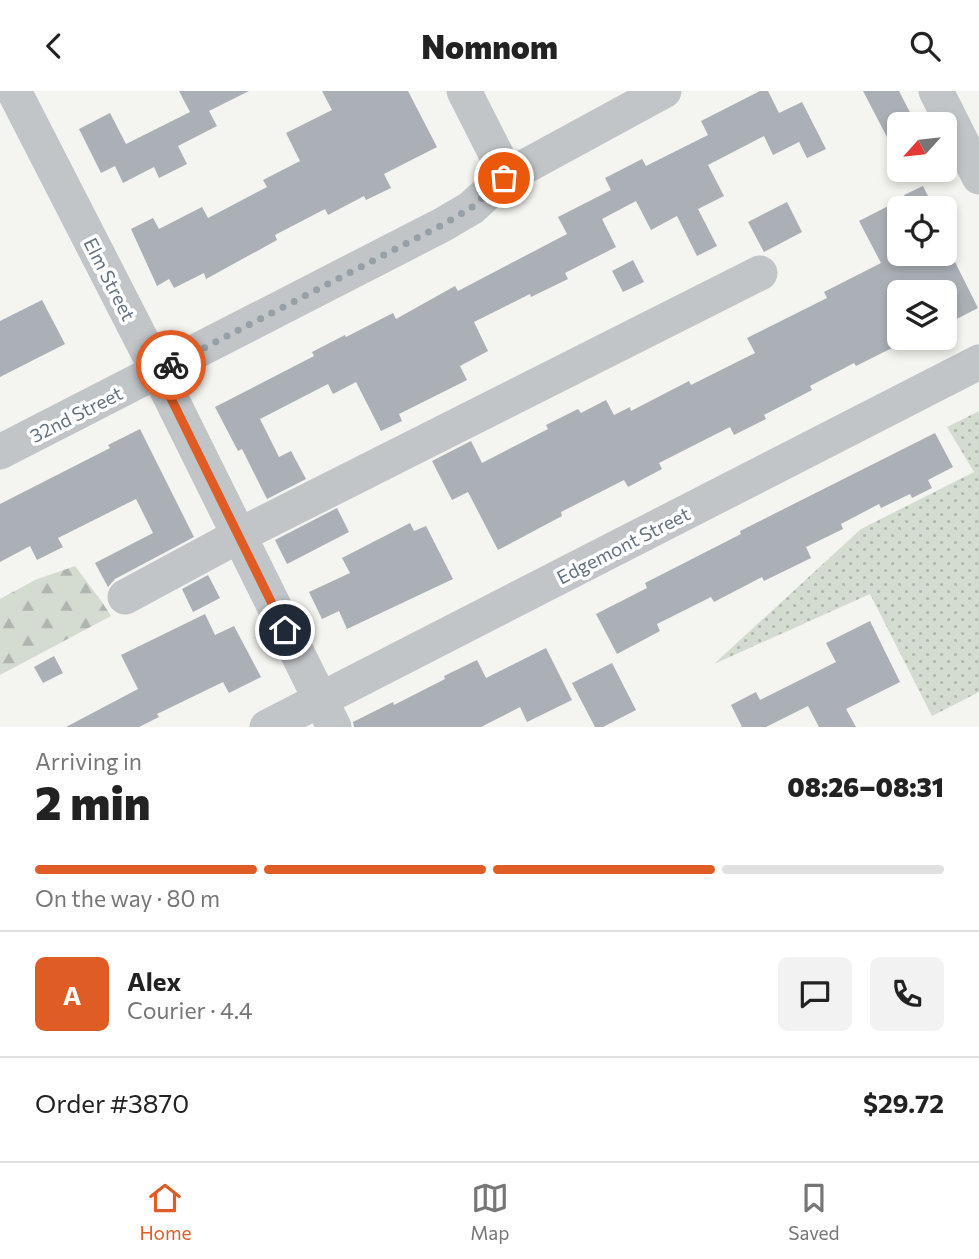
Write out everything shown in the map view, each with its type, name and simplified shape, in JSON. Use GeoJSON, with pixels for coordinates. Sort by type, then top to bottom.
{"type":"FeatureCollection","features":[{"type":"Feature","properties":{"kind":"street"},"geometry":{"type":"LineString","coordinates":[[464,91],[497,156],[504,178]]}},
{"type":"Feature","properties":{"kind":"street","name":"32nd Street"},"geometry":{"type":"LineString","coordinates":[[0,452],[442,225],[471,208],[504,178],[664,91]]}},
{"type":"Feature","properties":{"kind":"street"},"geometry":{"type":"LineString","coordinates":[[936,91],[979,177]]}},
{"type":"Feature","properties":{"kind":"street","name":"Elm Street"},"geometry":{"type":"LineString","coordinates":[[13,96],[158,372],[327,714]]}},
{"type":"Feature","properties":{"kind":"street"},"geometry":{"type":"LineString","coordinates":[[125,597],[238,536],[760,274]]}},
{"type":"Feature","properties":{"kind":"street","name":"Edgemont Street"},"geometry":{"type":"LineString","coordinates":[[267,727],[327,714],[979,362]]}},
{"type":"Feature","properties":{"kind":"green space"},"geometry":{"type":"Polygon","coordinates":[[[979,411],[979,692],[932,716],[870,594],[714,664],[861,529],[974,472],[947,427],[979,411]]]}},
{"type":"Feature","properties":{"kind":"green space"},"geometry":{"type":"Polygon","coordinates":[[[75,566],[111,616],[0,675],[0,599],[35,580],[75,566]]]}},
{"type":"Feature","properties":{"kind":"building"},"geometry":{"type":"Polygon","coordinates":[[[179,91],[249,91],[209,111],[217,126],[178,146],[187,164],[159,178],[154,167],[123,183],[115,166],[101,173],[79,129],[110,113],[126,144],[190,112],[179,91]]]}},
{"type":"Feature","properties":{"kind":"building"},"geometry":{"type":"Polygon","coordinates":[[[322,91],[408,91],[437,147],[384,174],[391,188],[366,200],[364,196],[328,215],[325,209],[275,235],[277,240],[206,279],[204,273],[174,288],[169,279],[157,286],[131,229],[153,218],[159,229],[202,207],[208,218],[267,187],[263,180],[300,161],[286,133],[332,110],[322,91]]]}},
{"type":"Feature","properties":{"kind":"building"},"geometry":{"type":"Polygon","coordinates":[[[760,91],[768,91],[779,113],[802,102],[826,149],[807,158],[799,142],[773,155],[764,136],[708,165],[724,196],[698,209],[717,246],[697,256],[677,216],[651,230],[636,201],[602,219],[616,247],[565,273],[568,279],[531,297],[530,294],[474,322],[488,351],[460,366],[467,380],[399,414],[402,421],[381,431],[356,382],[333,394],[328,384],[260,419],[279,457],[291,451],[306,479],[267,499],[242,449],[238,451],[215,407],[314,356],[312,352],[345,335],[346,337],[393,313],[396,319],[455,286],[458,291],[567,234],[558,217],[611,190],[605,178],[642,159],[646,166],[708,135],[701,121],[760,91]]]}},
{"type":"Feature","properties":{"kind":"building"},"geometry":{"type":"Polygon","coordinates":[[[863,91],[899,91],[910,112],[887,112],[887,137],[863,91]]]}},
{"type":"Feature","properties":{"kind":"building"},"geometry":{"type":"Polygon","coordinates":[[[923,186],[928,196],[905,196],[923,186]]]}},
{"type":"Feature","properties":{"kind":"building"},"geometry":{"type":"Polygon","coordinates":[[[787,202],[802,232],[764,252],[748,222],[787,202]]]}},
{"type":"Feature","properties":{"kind":"building"},"geometry":{"type":"Polygon","coordinates":[[[887,207],[887,266],[957,266],[978,308],[957,319],[957,280],[887,280],[888,350],[856,366],[854,363],[810,386],[812,390],[764,415],[766,419],[734,435],[730,427],[659,463],[662,469],[628,487],[624,480],[561,512],[562,516],[498,550],[468,492],[452,500],[432,461],[471,441],[482,463],[548,429],[546,425],[578,409],[581,413],[606,400],[614,415],[630,407],[631,411],[689,381],[691,385],[755,353],[747,338],[827,298],[824,292],[881,263],[859,221],[887,207]]]}},
{"type":"Feature","properties":{"kind":"building"},"geometry":{"type":"Polygon","coordinates":[[[633,260],[644,282],[623,292],[612,271],[633,260]]]}},
{"type":"Feature","properties":{"kind":"building"},"geometry":{"type":"Polygon","coordinates":[[[42,300],[65,344],[0,377],[0,321],[42,300]]]}},
{"type":"Feature","properties":{"kind":"building"},"geometry":{"type":"Polygon","coordinates":[[[140,429],[194,537],[115,579],[108,587],[95,563],[153,533],[136,499],[58,538],[63,547],[37,560],[30,546],[0,562],[0,504],[110,448],[108,445],[140,429]]]}},
{"type":"Feature","properties":{"kind":"building"},"geometry":{"type":"Polygon","coordinates":[[[935,433],[953,467],[928,480],[932,488],[912,498],[910,494],[881,508],[879,504],[841,524],[843,529],[806,547],[811,558],[764,581],[762,577],[714,602],[711,597],[657,624],[660,631],[617,654],[596,614],[647,588],[645,583],[741,534],[740,531],[935,433]]]}},
{"type":"Feature","properties":{"kind":"building"},"geometry":{"type":"Polygon","coordinates":[[[337,508],[349,532],[287,564],[275,540],[337,508]]]}},
{"type":"Feature","properties":{"kind":"building"},"geometry":{"type":"Polygon","coordinates":[[[410,523],[414,531],[426,526],[453,579],[347,629],[339,611],[322,619],[309,592],[350,573],[342,558],[410,523]]]}},
{"type":"Feature","properties":{"kind":"building"},"geometry":{"type":"Polygon","coordinates":[[[208,575],[220,598],[193,612],[182,589],[208,575]]]}},
{"type":"Feature","properties":{"kind":"building"},"geometry":{"type":"Polygon","coordinates":[[[205,614],[215,635],[234,626],[261,677],[229,693],[223,682],[157,714],[159,717],[139,727],[66,727],[138,689],[121,655],[205,614]]]}},
{"type":"Feature","properties":{"kind":"building"},"geometry":{"type":"Polygon","coordinates":[[[870,621],[900,682],[846,709],[856,727],[819,727],[808,706],[766,727],[742,727],[731,705],[756,692],[760,700],[836,662],[826,643],[870,621]]]}},
{"type":"Feature","properties":{"kind":"building"},"geometry":{"type":"Polygon","coordinates":[[[546,648],[572,700],[527,722],[520,707],[481,727],[354,727],[353,722],[393,702],[394,705],[477,660],[486,678],[546,648]]]}},
{"type":"Feature","properties":{"kind":"building"},"geometry":{"type":"Polygon","coordinates":[[[54,656],[63,673],[43,683],[34,667],[54,656]]]}},
{"type":"Feature","properties":{"kind":"building"},"geometry":{"type":"Polygon","coordinates":[[[612,663],[636,710],[603,727],[595,727],[572,683],[612,663]]]}},
{"type":"Feature","properties":{"kind":"way so far"},"geometry":{"type":"LineString","coordinates":[[171,365],[442,225],[471,208],[504,178]]}},
{"type":"Feature","properties":{"kind":"route"},"geometry":{"type":"LineString","coordinates":[[171,365],[158,372],[285,630]]}}]}
